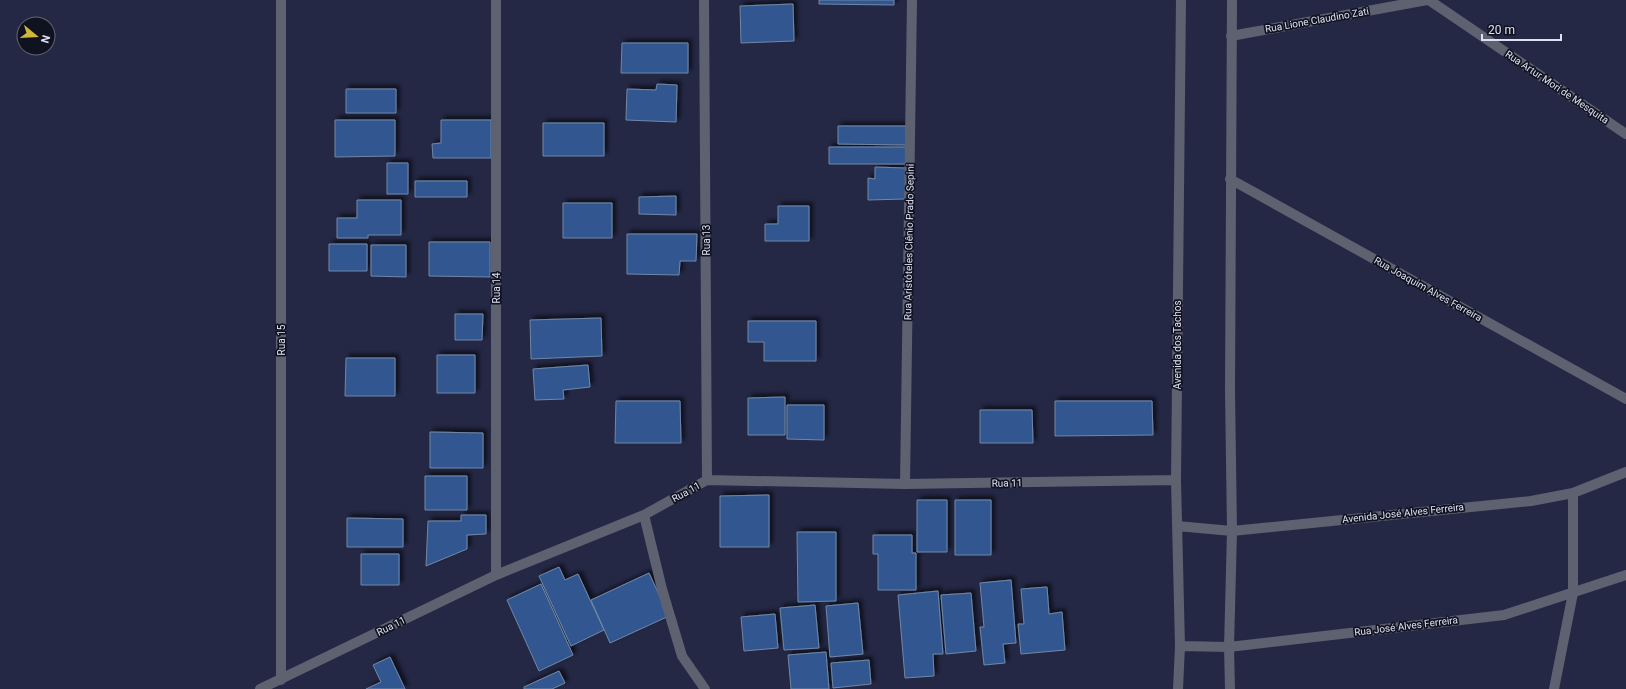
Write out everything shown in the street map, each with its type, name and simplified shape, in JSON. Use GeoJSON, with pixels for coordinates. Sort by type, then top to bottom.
{"type":"FeatureCollection","features":[{"type":"Feature","properties":{"kind":"street","name":"Rua 15"},"geometry":{"type":"LineString","coordinates":[[281,0],[281,680]]}},
{"type":"Feature","properties":{"kind":"street","name":"Rua 14"},"geometry":{"type":"LineString","coordinates":[[496,0],[496,575]]}},
{"type":"Feature","properties":{"kind":"street","name":"Rua 13"},"geometry":{"type":"LineString","coordinates":[[704,0],[707,480]]}},
{"type":"Feature","properties":{"kind":"street","name":"Rua Aristóteles Clênio Prado Sepini"},"geometry":{"type":"LineString","coordinates":[[905,484],[912,0]]}},
{"type":"Feature","properties":{"kind":"street","name":"Avenida dos Tachos"},"geometry":{"type":"LineString","coordinates":[[1178,689],[1180,646],[1176,480],[1180,0]]}},
{"type":"Feature","properties":{"kind":"street"},"geometry":{"type":"LineString","coordinates":[[1230,689],[1229,647],[1232,531],[1230,179],[1232,0]]}},
{"type":"Feature","properties":{"kind":"street","name":"Rua Lione Claudino Zati"},"geometry":{"type":"LineString","coordinates":[[1231,36],[1428,0]]}},
{"type":"Feature","properties":{"kind":"street","name":"Rua Artur Mori de Mesquita"},"geometry":{"type":"LineString","coordinates":[[1428,0],[1626,134]]}},
{"type":"Feature","properties":{"kind":"street","name":"Rua Joaquim Alves Ferreira"},"geometry":{"type":"LineString","coordinates":[[1230,179],[1626,399]]}},
{"type":"Feature","properties":{"kind":"street","name":"Avenida José Alves Ferreira"},"geometry":{"type":"LineString","coordinates":[[1177,526],[1232,531],[1531,501],[1573,493],[1626,472]]}},
{"type":"Feature","properties":{"kind":"street","name":"Rua 11"},"geometry":{"type":"LineString","coordinates":[[260,689],[496,575],[644,515],[707,480],[905,484],[1176,480]]}},
{"type":"Feature","properties":{"kind":"street"},"geometry":{"type":"LineString","coordinates":[[1554,689],[1573,593],[1573,493]]}},
{"type":"Feature","properties":{"kind":"street"},"geometry":{"type":"LineString","coordinates":[[644,515],[662,589],[682,656],[705,689]]}},
{"type":"Feature","properties":{"kind":"street","name":"Rua José Alves Ferreira"},"geometry":{"type":"LineString","coordinates":[[1180,646],[1229,647],[1504,615],[1626,575]]}},
{"type":"Feature","properties":{"kind":"street"},"geometry":{"type":"LineString","coordinates":[[1173,689],[1178,689]]}},
{"type":"Feature","properties":{"kind":"building"},"geometry":{"type":"Polygon","coordinates":[[[819,0],[894,0],[894,5],[819,4],[819,0]]]}},
{"type":"Feature","properties":{"kind":"building"},"geometry":{"type":"Polygon","coordinates":[[[793,4],[794,41],[741,43],[740,6],[793,4]]]}},
{"type":"Feature","properties":{"kind":"building"},"geometry":{"type":"Polygon","coordinates":[[[622,43],[688,43],[688,73],[621,73],[622,43]]]}},
{"type":"Feature","properties":{"kind":"building"},"geometry":{"type":"Polygon","coordinates":[[[657,84],[677,85],[676,122],[626,120],[627,89],[656,90],[657,84]]]}},
{"type":"Feature","properties":{"kind":"building"},"geometry":{"type":"Polygon","coordinates":[[[346,89],[396,89],[396,113],[346,113],[346,89]]]}},
{"type":"Feature","properties":{"kind":"building"},"geometry":{"type":"Polygon","coordinates":[[[335,120],[395,120],[395,156],[335,157],[335,120]]]}},
{"type":"Feature","properties":{"kind":"building"},"geometry":{"type":"Polygon","coordinates":[[[441,120],[491,120],[491,158],[433,158],[432,144],[441,143],[441,120]]]}},
{"type":"Feature","properties":{"kind":"building"},"geometry":{"type":"Polygon","coordinates":[[[543,123],[604,123],[604,156],[543,156],[543,123]]]}},
{"type":"Feature","properties":{"kind":"building"},"geometry":{"type":"Polygon","coordinates":[[[838,126],[906,126],[906,145],[838,144],[838,126]]]}},
{"type":"Feature","properties":{"kind":"building"},"geometry":{"type":"Polygon","coordinates":[[[829,147],[907,147],[907,164],[829,164],[829,147]]]}},
{"type":"Feature","properties":{"kind":"building"},"geometry":{"type":"Polygon","coordinates":[[[387,163],[408,163],[408,194],[387,194],[387,163]]]}},
{"type":"Feature","properties":{"kind":"building"},"geometry":{"type":"Polygon","coordinates":[[[875,167],[906,168],[905,199],[868,200],[868,178],[875,179],[875,167]]]}},
{"type":"Feature","properties":{"kind":"building"},"geometry":{"type":"Polygon","coordinates":[[[415,181],[467,181],[467,197],[415,197],[415,181]]]}},
{"type":"Feature","properties":{"kind":"building"},"geometry":{"type":"Polygon","coordinates":[[[676,196],[676,215],[639,214],[639,197],[676,196]]]}},
{"type":"Feature","properties":{"kind":"building"},"geometry":{"type":"Polygon","coordinates":[[[357,200],[401,200],[401,235],[368,235],[368,238],[337,238],[337,218],[357,218],[357,200]]]}},
{"type":"Feature","properties":{"kind":"building"},"geometry":{"type":"Polygon","coordinates":[[[563,203],[612,203],[612,238],[563,238],[563,203]]]}},
{"type":"Feature","properties":{"kind":"building"},"geometry":{"type":"Polygon","coordinates":[[[778,206],[809,206],[809,241],[765,241],[765,224],[778,224],[778,206]]]}},
{"type":"Feature","properties":{"kind":"building"},"geometry":{"type":"Polygon","coordinates":[[[627,234],[697,234],[696,261],[680,261],[679,275],[627,274],[627,234]]]}},
{"type":"Feature","properties":{"kind":"building"},"geometry":{"type":"Polygon","coordinates":[[[429,242],[490,242],[490,277],[429,276],[429,242]]]}},
{"type":"Feature","properties":{"kind":"building"},"geometry":{"type":"Polygon","coordinates":[[[329,244],[367,244],[367,271],[329,271],[329,244]]]}},
{"type":"Feature","properties":{"kind":"building"},"geometry":{"type":"Polygon","coordinates":[[[371,245],[406,245],[406,277],[371,276],[371,245]]]}},
{"type":"Feature","properties":{"kind":"building"},"geometry":{"type":"Polygon","coordinates":[[[455,314],[483,314],[482,340],[455,340],[455,314]]]}},
{"type":"Feature","properties":{"kind":"building"},"geometry":{"type":"Polygon","coordinates":[[[601,318],[602,356],[531,359],[530,320],[601,318]]]}},
{"type":"Feature","properties":{"kind":"building"},"geometry":{"type":"Polygon","coordinates":[[[748,321],[816,321],[816,361],[764,361],[764,342],[748,342],[748,321]]]}},
{"type":"Feature","properties":{"kind":"building"},"geometry":{"type":"Polygon","coordinates":[[[437,355],[475,355],[475,393],[437,393],[437,355]]]}},
{"type":"Feature","properties":{"kind":"building"},"geometry":{"type":"Polygon","coordinates":[[[346,358],[395,358],[395,396],[345,396],[346,358]]]}},
{"type":"Feature","properties":{"kind":"building"},"geometry":{"type":"Polygon","coordinates":[[[588,365],[590,387],[563,390],[564,399],[535,400],[533,369],[588,365]]]}},
{"type":"Feature","properties":{"kind":"building"},"geometry":{"type":"Polygon","coordinates":[[[785,397],[785,435],[748,435],[748,398],[785,397]]]}},
{"type":"Feature","properties":{"kind":"building"},"geometry":{"type":"Polygon","coordinates":[[[616,401],[680,401],[681,443],[615,443],[616,401]]]}},
{"type":"Feature","properties":{"kind":"building"},"geometry":{"type":"Polygon","coordinates":[[[1055,401],[1152,401],[1153,435],[1055,436],[1055,401]]]}},
{"type":"Feature","properties":{"kind":"building"},"geometry":{"type":"Polygon","coordinates":[[[787,405],[824,405],[824,440],[787,439],[787,405]]]}},
{"type":"Feature","properties":{"kind":"building"},"geometry":{"type":"Polygon","coordinates":[[[980,410],[1032,410],[1033,443],[980,443],[980,410]]]}},
{"type":"Feature","properties":{"kind":"building"},"geometry":{"type":"Polygon","coordinates":[[[430,432],[483,433],[483,468],[430,468],[430,432]]]}},
{"type":"Feature","properties":{"kind":"building"},"geometry":{"type":"Polygon","coordinates":[[[425,476],[467,476],[467,510],[425,510],[425,476]]]}},
{"type":"Feature","properties":{"kind":"building"},"geometry":{"type":"Polygon","coordinates":[[[769,495],[769,547],[720,547],[720,496],[769,495]]]}},
{"type":"Feature","properties":{"kind":"building"},"geometry":{"type":"Polygon","coordinates":[[[917,500],[947,500],[947,552],[917,552],[917,500]]]}},
{"type":"Feature","properties":{"kind":"building"},"geometry":{"type":"Polygon","coordinates":[[[955,500],[991,500],[991,555],[955,555],[955,500]]]}},
{"type":"Feature","properties":{"kind":"building"},"geometry":{"type":"Polygon","coordinates":[[[461,515],[486,515],[486,534],[467,535],[467,549],[426,566],[428,521],[461,521],[461,515]]]}},
{"type":"Feature","properties":{"kind":"building"},"geometry":{"type":"Polygon","coordinates":[[[347,518],[403,519],[403,547],[347,547],[347,518]]]}},
{"type":"Feature","properties":{"kind":"building"},"geometry":{"type":"Polygon","coordinates":[[[797,532],[836,532],[836,601],[798,602],[797,532]]]}},
{"type":"Feature","properties":{"kind":"building"},"geometry":{"type":"Polygon","coordinates":[[[873,535],[912,535],[912,553],[916,553],[916,590],[878,590],[878,554],[873,554],[873,535]]]}},
{"type":"Feature","properties":{"kind":"building"},"geometry":{"type":"Polygon","coordinates":[[[361,554],[399,554],[399,585],[361,585],[361,554]]]}},
{"type":"Feature","properties":{"kind":"building"},"geometry":{"type":"Polygon","coordinates":[[[559,567],[565,580],[578,574],[604,630],[571,646],[539,576],[559,567]]]}},
{"type":"Feature","properties":{"kind":"building"},"geometry":{"type":"Polygon","coordinates":[[[649,573],[669,616],[610,643],[591,600],[649,573]]]}},
{"type":"Feature","properties":{"kind":"building"},"geometry":{"type":"Polygon","coordinates":[[[1011,580],[1016,643],[1003,644],[1005,663],[984,665],[980,627],[984,627],[980,583],[1011,580]]]}},
{"type":"Feature","properties":{"kind":"building"},"geometry":{"type":"Polygon","coordinates":[[[541,584],[573,655],[539,671],[507,600],[541,584]]]}},
{"type":"Feature","properties":{"kind":"building"},"geometry":{"type":"Polygon","coordinates":[[[1047,587],[1049,614],[1062,612],[1065,650],[1021,654],[1018,624],[1024,624],[1021,589],[1047,587]]]}},
{"type":"Feature","properties":{"kind":"building"},"geometry":{"type":"Polygon","coordinates":[[[938,591],[943,654],[933,654],[934,676],[905,678],[898,595],[938,591]]]}},
{"type":"Feature","properties":{"kind":"building"},"geometry":{"type":"Polygon","coordinates":[[[971,593],[976,651],[946,654],[941,595],[971,593]]]}},
{"type":"Feature","properties":{"kind":"building"},"geometry":{"type":"Polygon","coordinates":[[[858,603],[863,654],[830,657],[826,606],[858,603]]]}},
{"type":"Feature","properties":{"kind":"building"},"geometry":{"type":"Polygon","coordinates":[[[815,605],[819,648],[784,650],[780,608],[815,605]]]}},
{"type":"Feature","properties":{"kind":"building"},"geometry":{"type":"Polygon","coordinates":[[[775,614],[778,648],[744,651],[741,617],[775,614]]]}},
{"type":"Feature","properties":{"kind":"building"},"geometry":{"type":"Polygon","coordinates":[[[826,652],[829,689],[791,689],[788,655],[826,652]]]}},
{"type":"Feature","properties":{"kind":"building"},"geometry":{"type":"Polygon","coordinates":[[[390,657],[405,689],[366,689],[381,682],[373,665],[390,657]]]}},
{"type":"Feature","properties":{"kind":"building"},"geometry":{"type":"Polygon","coordinates":[[[869,660],[871,684],[833,688],[831,663],[869,660]]]}},
{"type":"Feature","properties":{"kind":"building"},"geometry":{"type":"Polygon","coordinates":[[[559,671],[565,683],[552,689],[524,689],[524,687],[559,671]]]}}]}
